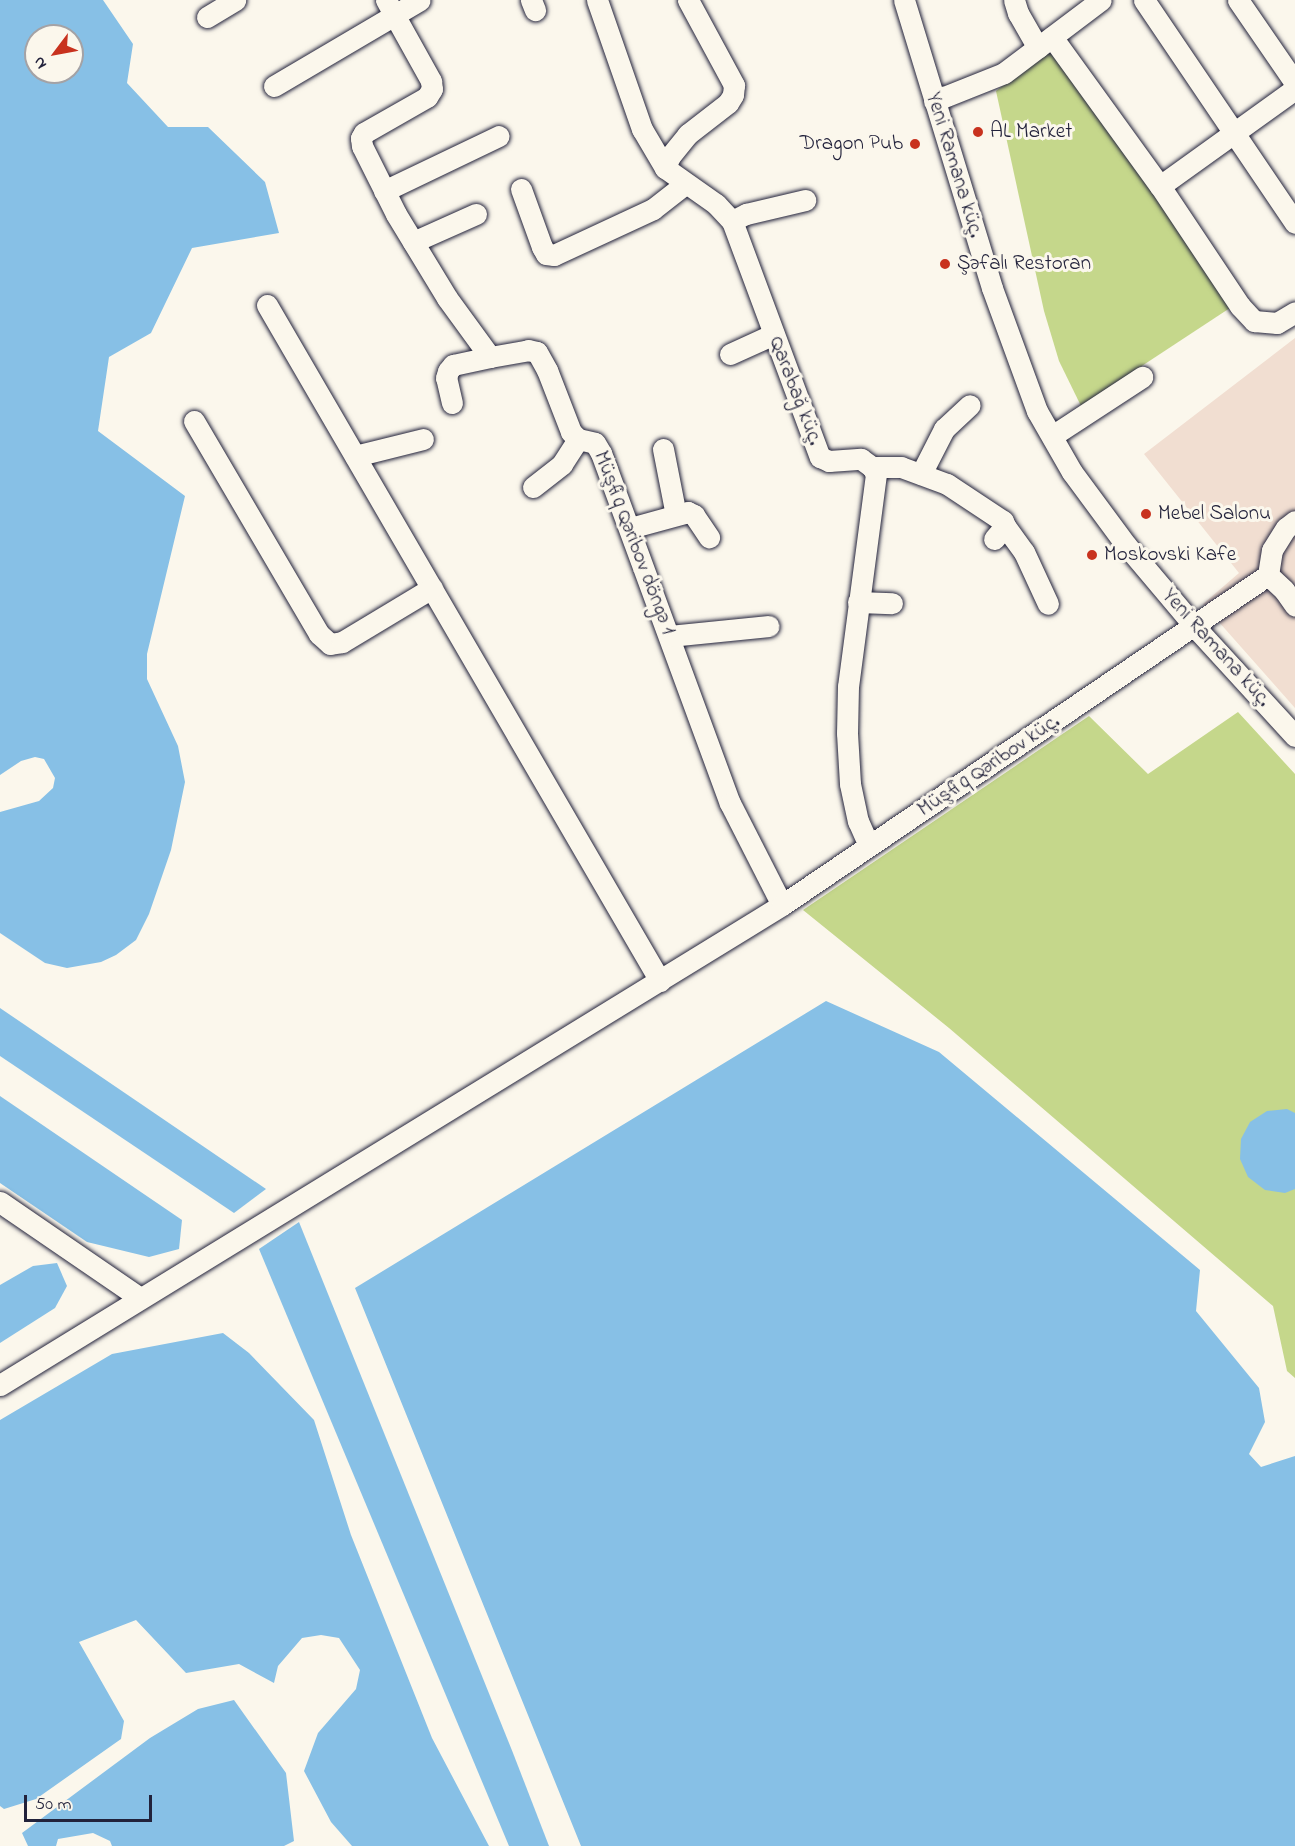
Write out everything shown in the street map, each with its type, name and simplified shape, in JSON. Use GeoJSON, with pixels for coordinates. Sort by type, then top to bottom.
{"type":"FeatureCollection","features":[{"type":"Feature","properties":{"kind":"street"},"geometry":{"type":"LineString","coordinates":[[207,16],[235,0]]}},
{"type":"Feature","properties":{"kind":"street"},"geometry":{"type":"LineString","coordinates":[[274,86],[390,7],[420,0]]}},
{"type":"Feature","properties":{"kind":"street"},"geometry":{"type":"LineString","coordinates":[[597,0],[642,129],[665,168]]}},
{"type":"Feature","properties":{"kind":"street"},"geometry":{"type":"LineString","coordinates":[[665,168],[670,156],[688,134],[728,103],[733,95],[734,85],[688,0]]}},
{"type":"Feature","properties":{"kind":"street","name":"Yeni Ramana küç."},"geometry":{"type":"LineString","coordinates":[[904,0],[1021,372],[1037,411],[1090,497],[1195,627],[1295,736]]}},
{"type":"Feature","properties":{"kind":"street"},"geometry":{"type":"LineString","coordinates":[[1014,0],[1018,13],[1045,43],[1160,186],[1240,306],[1254,321],[1277,323],[1295,312]]}},
{"type":"Feature","properties":{"kind":"street"},"geometry":{"type":"LineString","coordinates":[[934,101],[990,81],[1101,0]]}},
{"type":"Feature","properties":{"kind":"street"},"geometry":{"type":"LineString","coordinates":[[1144,0],[1295,223]]}},
{"type":"Feature","properties":{"kind":"street"},"geometry":{"type":"LineString","coordinates":[[1239,0],[1295,83]]}},
{"type":"Feature","properties":{"kind":"street"},"geometry":{"type":"LineString","coordinates":[[390,7],[431,81],[432,89],[427,97],[364,133],[361,138],[362,146],[413,242],[447,298],[490,357],[453,365],[448,371],[446,378],[452,403]]}},
{"type":"Feature","properties":{"kind":"street"},"geometry":{"type":"LineString","coordinates":[[1160,186],[1295,89]]}},
{"type":"Feature","properties":{"kind":"street"},"geometry":{"type":"LineString","coordinates":[[384,191],[499,136]]}},
{"type":"Feature","properties":{"kind":"street","name":"Qarabağ küç."},"geometry":{"type":"LineString","coordinates":[[665,168],[716,204],[732,221],[820,457],[829,461],[861,459],[872,466]]}},
{"type":"Feature","properties":{"kind":"street"},"geometry":{"type":"LineString","coordinates":[[521,189],[542,247],[546,254],[554,255],[653,208],[685,184]]}},
{"type":"Feature","properties":{"kind":"street"},"geometry":{"type":"LineString","coordinates":[[732,221],[746,214],[805,200]]}},
{"type":"Feature","properties":{"kind":"street"},"geometry":{"type":"LineString","coordinates":[[413,242],[476,214]]}},
{"type":"Feature","properties":{"kind":"street"},"geometry":{"type":"LineString","coordinates":[[267,305],[660,981]]}},
{"type":"Feature","properties":{"kind":"street"},"geometry":{"type":"LineString","coordinates":[[730,354],[774,334]]}},
{"type":"Feature","properties":{"kind":"street","name":"Müşfiq Qəribov döngə 1"},"geometry":{"type":"LineString","coordinates":[[490,357],[528,350],[537,352],[547,370],[571,432],[578,439],[595,443],[601,453],[730,802],[782,905]]}},
{"type":"Feature","properties":{"kind":"street"},"geometry":{"type":"LineString","coordinates":[[1052,436],[1142,377]]}},
{"type":"Feature","properties":{"kind":"street"},"geometry":{"type":"LineString","coordinates":[[921,474],[944,429],[970,405]]}},
{"type":"Feature","properties":{"kind":"street"},"geometry":{"type":"LineString","coordinates":[[194,421],[319,633],[330,644],[342,642],[432,588]]}},
{"type":"Feature","properties":{"kind":"street"},"geometry":{"type":"LineString","coordinates":[[355,456],[423,439]]}},
{"type":"Feature","properties":{"kind":"street"},"geometry":{"type":"LineString","coordinates":[[533,486],[562,464],[578,439]]}},
{"type":"Feature","properties":{"kind":"street"},"geometry":{"type":"LineString","coordinates":[[663,449],[676,515]]}},
{"type":"Feature","properties":{"kind":"street"},"geometry":{"type":"LineString","coordinates":[[869,846],[858,821],[850,784],[848,686],[876,484],[872,466],[901,466],[947,484],[995,514],[999,533],[1024,552],[1048,604]]}},
{"type":"Feature","properties":{"kind":"street"},"geometry":{"type":"LineString","coordinates":[[630,528],[688,512],[694,515],[709,537]]}},
{"type":"Feature","properties":{"kind":"street"},"geometry":{"type":"LineString","coordinates":[[1295,521],[1286,528],[1272,550],[1268,575],[1284,590],[1295,606]]}},
{"type":"Feature","properties":{"kind":"street","name":"Müşfiq Qəribov küç."},"geometry":{"type":"LineString","coordinates":[[0,1385],[782,905],[1195,627],[1268,575]]}},
{"type":"Feature","properties":{"kind":"street"},"geometry":{"type":"LineString","coordinates":[[858,602],[892,603]]}},
{"type":"Feature","properties":{"kind":"street"},"geometry":{"type":"LineString","coordinates":[[670,636],[768,626]]}},
{"type":"Feature","properties":{"kind":"street"},"geometry":{"type":"LineString","coordinates":[[0,1202],[140,1298]]}},
{"type":"Feature","properties":{"kind":"shaded area"},"geometry":{"type":"Polygon","coordinates":[[[1295,338],[1295,708],[1203,604],[1239,573],[1144,454],[1295,338]]]}},
{"type":"Feature","properties":{"kind":"green space"},"geometry":{"type":"Polygon","coordinates":[[[1052,47],[1233,306],[1081,406],[1059,361],[1044,311],[996,91],[1052,47]]]}},
{"type":"Feature","properties":{"kind":"green space"},"geometry":{"type":"Polygon","coordinates":[[[1238,712],[1295,774],[1295,1378],[1287,1371],[1273,1306],[949,1028],[803,910],[1089,716],[1148,774],[1238,712]]]}},
{"type":"Feature","properties":{"kind":"water"},"geometry":{"type":"Polygon","coordinates":[[[0,0],[103,0],[133,44],[127,83],[168,127],[208,127],[265,182],[279,233],[192,248],[151,333],[109,357],[98,431],[185,496],[147,654],[147,679],[178,746],[185,782],[171,850],[149,914],[136,940],[116,955],[101,962],[67,968],[45,963],[0,933],[0,812],[39,801],[53,788],[55,778],[44,759],[35,757],[21,761],[0,775],[0,0]]]}},
{"type":"Feature","properties":{"kind":"water"},"geometry":{"type":"Polygon","coordinates":[[[826,1001],[939,1052],[1200,1270],[1196,1311],[1259,1388],[1265,1422],[1249,1454],[1261,1467],[1295,1456],[1295,1846],[581,1846],[355,1288],[826,1001]]]}},
{"type":"Feature","properties":{"kind":"water"},"geometry":{"type":"Polygon","coordinates":[[[0,1008],[266,1189],[234,1213],[0,1056],[0,1008]]]}},
{"type":"Feature","properties":{"kind":"water"},"geometry":{"type":"Polygon","coordinates":[[[0,1096],[182,1220],[179,1249],[149,1257],[87,1242],[0,1183],[0,1096]]]}},
{"type":"Feature","properties":{"kind":"water"},"geometry":{"type":"Polygon","coordinates":[[[1287,1109],[1295,1113],[1295,1189],[1285,1193],[1265,1190],[1248,1177],[1240,1159],[1241,1139],[1250,1122],[1267,1111],[1287,1109]]]}},
{"type":"Feature","properties":{"kind":"water"},"geometry":{"type":"Polygon","coordinates":[[[299,1222],[549,1846],[509,1846],[259,1249],[299,1222]]]}},
{"type":"Feature","properties":{"kind":"water"},"geometry":{"type":"Polygon","coordinates":[[[57,1263],[67,1286],[55,1308],[0,1343],[0,1285],[33,1266],[57,1263]]]}},
{"type":"Feature","properties":{"kind":"water"},"geometry":{"type":"Polygon","coordinates":[[[223,1333],[249,1353],[314,1420],[351,1535],[432,1738],[489,1846],[352,1846],[331,1822],[304,1771],[318,1733],[356,1689],[360,1670],[339,1638],[321,1635],[302,1638],[278,1666],[274,1683],[239,1664],[186,1673],[136,1620],[79,1642],[124,1721],[121,1739],[36,1799],[4,1809],[0,1806],[0,1420],[112,1354],[223,1333]]]}},
{"type":"Feature","properties":{"kind":"water"},"geometry":{"type":"Polygon","coordinates":[[[234,1700],[286,1773],[294,1841],[284,1846],[112,1846],[110,1841],[93,1833],[58,1839],[56,1846],[28,1846],[22,1833],[150,1738],[198,1709],[234,1700]]]}},
{"type":"Feature","properties":{"kind":"place","name":"AL Market"},"geometry":{"type":"Point","coordinates":[978,132]}},
{"type":"Feature","properties":{"kind":"place","name":"Dragon Pub"},"geometry":{"type":"Point","coordinates":[915,144]}},
{"type":"Feature","properties":{"kind":"place","name":"Şəfalı Restoran"},"geometry":{"type":"Point","coordinates":[945,264]}},
{"type":"Feature","properties":{"kind":"place","name":"Mebel Salonu"},"geometry":{"type":"Point","coordinates":[1146,514]}},
{"type":"Feature","properties":{"kind":"place","name":"Moskovski Kafe"},"geometry":{"type":"Point","coordinates":[1092,555]}}]}
